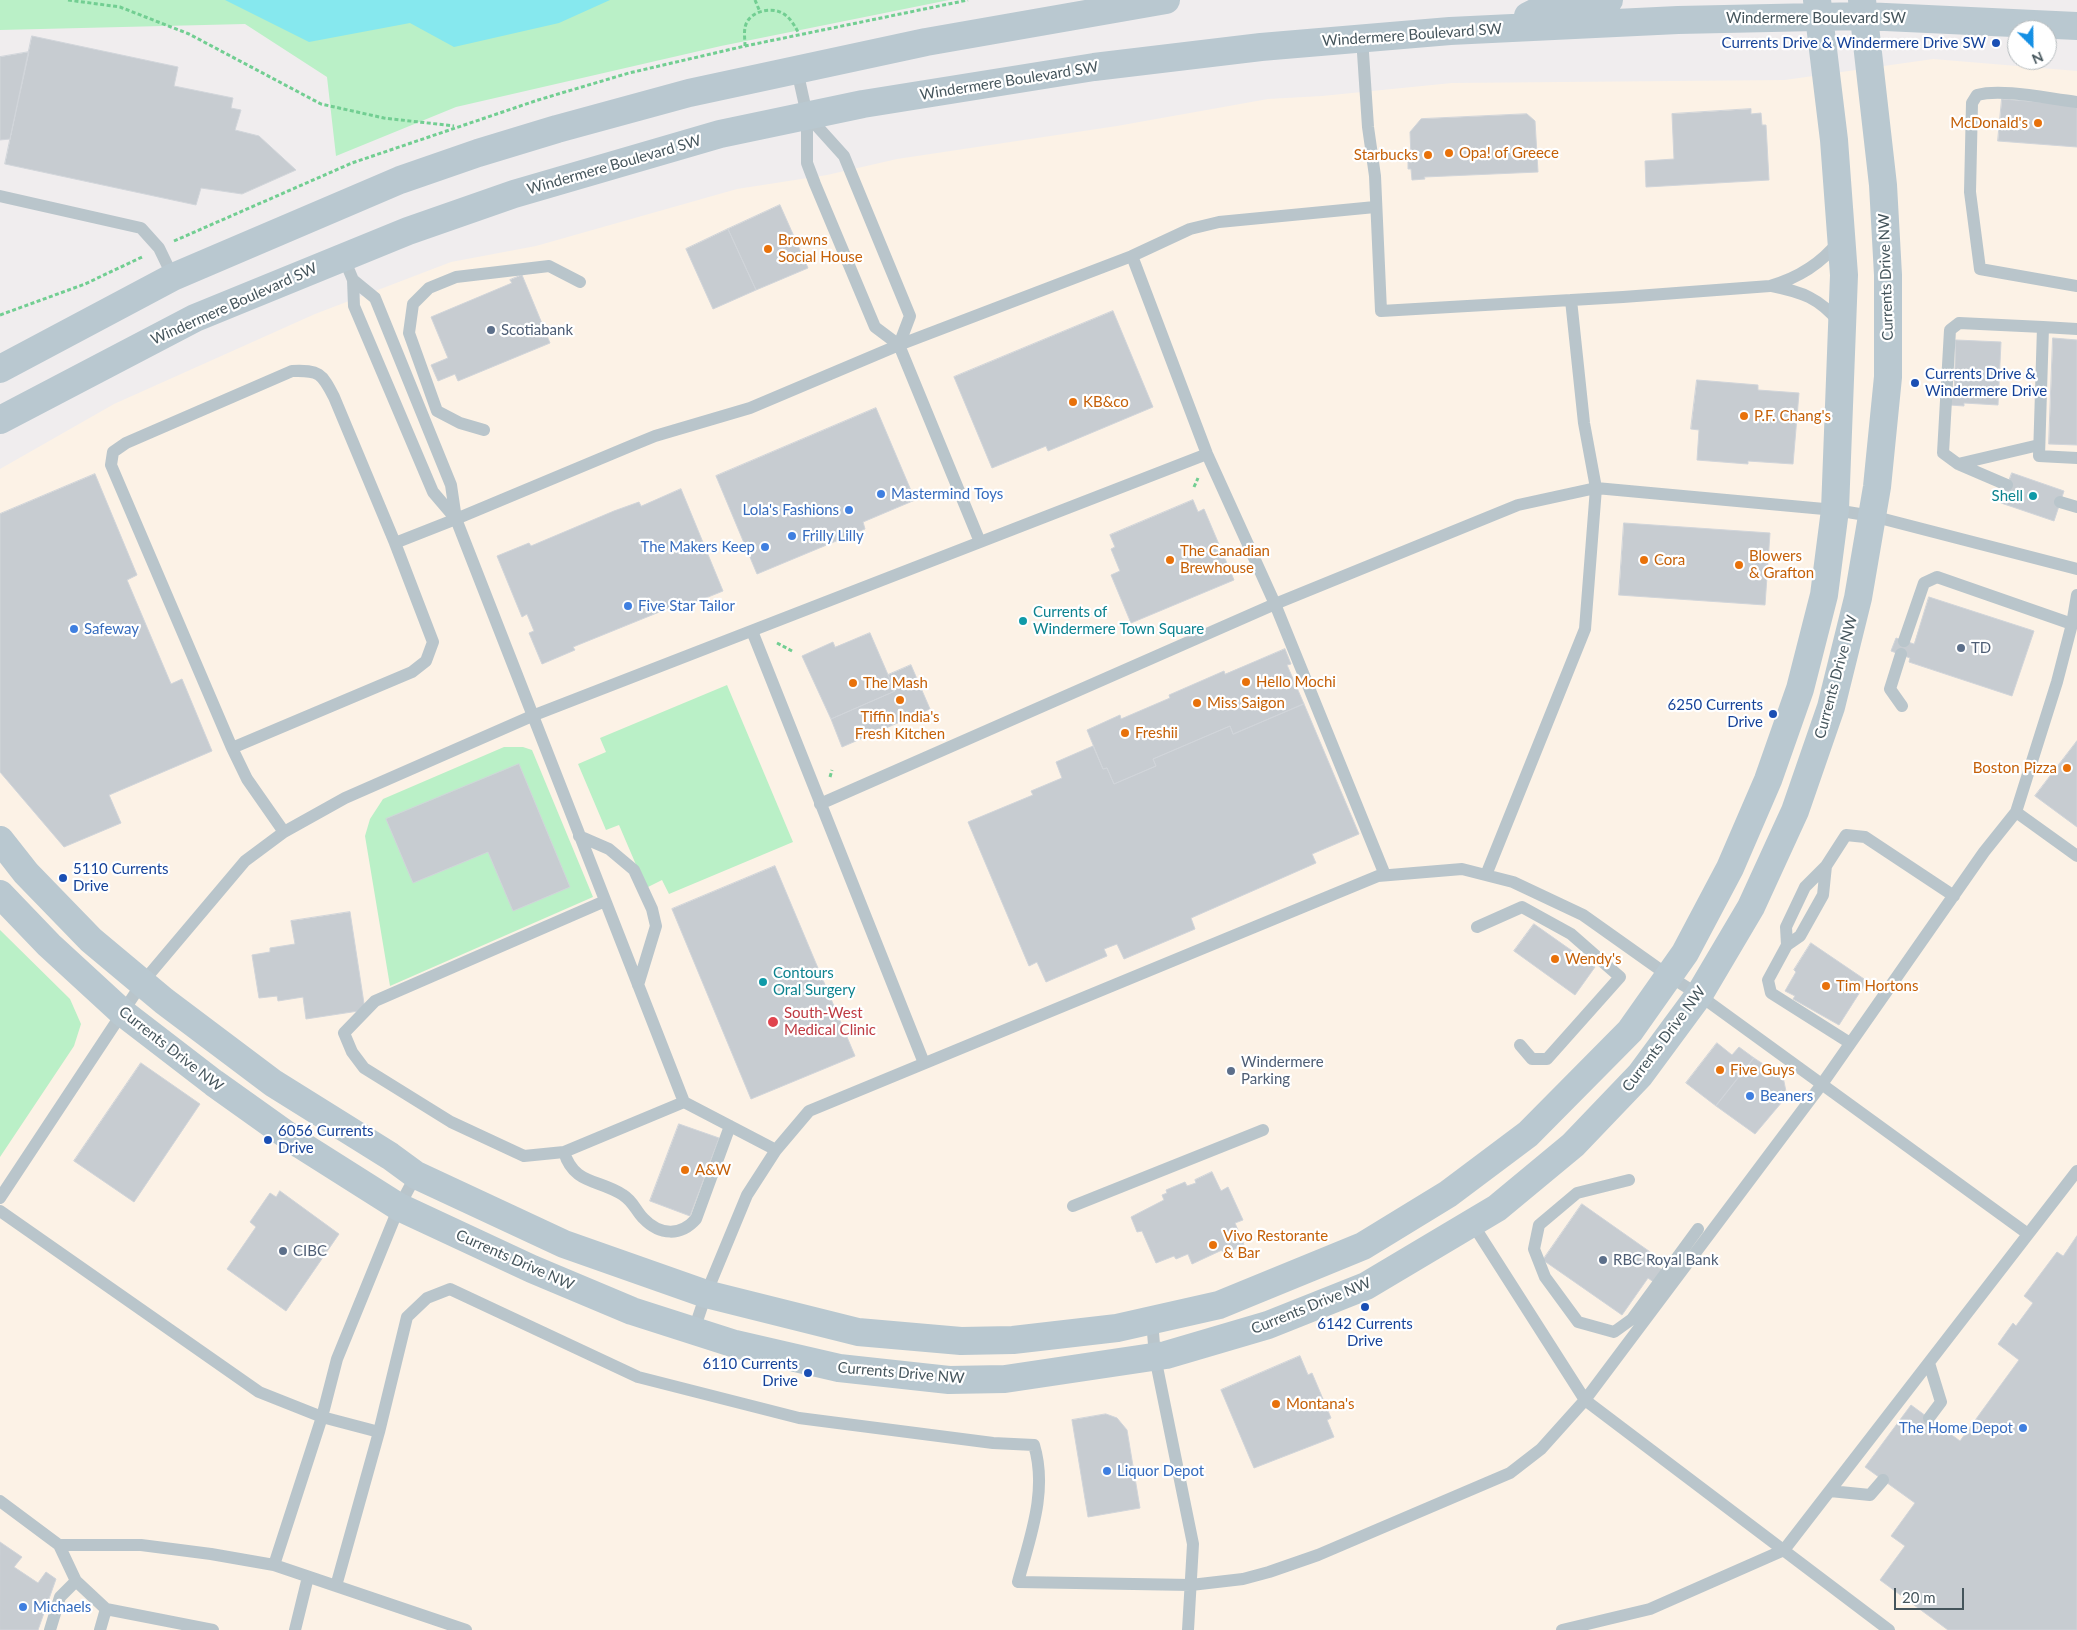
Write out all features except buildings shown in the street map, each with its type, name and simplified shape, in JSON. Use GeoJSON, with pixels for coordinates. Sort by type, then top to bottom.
{"type":"FeatureCollection","features":[{"type":"Feature","properties":{"kind":"street"},"geometry":{"type":"LineString","coordinates":[[0,369],[173,278],[400,180],[478,153],[688,93],[926,42],[1166,0]]}},
{"type":"Feature","properties":{"kind":"street"},"geometry":{"type":"LineString","coordinates":[[1505,28],[1542,9],[1609,0]]}},
{"type":"Feature","properties":{"kind":"street","name":"Windermere Boulevard SW"},"geometry":{"type":"LineString","coordinates":[[0,420],[195,318],[348,268],[408,231],[514,194],[720,134],[807,115],[1094,67],[1261,47],[1362,38],[1505,28],[1678,20],[1823,6],[2077,26]]}},
{"type":"Feature","properties":{"kind":"street","name":"Currents Drive NW"},"geometry":{"type":"LineString","coordinates":[[0,840],[26,873],[92,940],[142,983],[274,1083],[390,1156],[416,1175],[564,1244],[706,1294],[858,1332],[961,1341],[1013,1340],[1117,1328],[1219,1305],[1363,1246],[1448,1194],[1528,1134],[1630,1031],[1685,953],[1730,868],[1778,753],[1800,689],[1824,595],[1835,510],[1844,275],[1823,6]]}},
{"type":"Feature","properties":{"kind":"street","name":"Currents Drive NW"},"geometry":{"type":"LineString","coordinates":[[0,894],[49,945],[122,1013],[214,1083],[302,1145],[399,1206],[532,1269],[632,1311],[734,1344],[840,1368],[949,1380],[1005,1379],[1155,1357],[1268,1325],[1366,1286],[1497,1208],[1573,1145],[1640,1075],[1700,995],[1752,907],[1795,811],[1831,707],[1858,598],[1877,488],[1888,377],[1888,275],[1882,185],[1863,8]]}},
{"type":"Feature","properties":{"kind":"lane"},"geometry":{"type":"LineString","coordinates":[[1362,38],[1368,127],[1375,176],[1381,312],[1770,286],[1784,282],[1815,266],[1842,237]]}},
{"type":"Feature","properties":{"kind":"lane"},"geometry":{"type":"LineString","coordinates":[[797,70],[807,115],[807,163],[815,184],[875,327],[900,345],[980,542]]}},
{"type":"Feature","properties":{"kind":"lane"},"geometry":{"type":"LineString","coordinates":[[2077,102],[2004,94],[1985,93],[1977,95],[1972,103],[1970,192],[1980,269],[2077,286]]}},
{"type":"Feature","properties":{"kind":"lane"},"geometry":{"type":"LineString","coordinates":[[807,115],[844,156],[910,316],[900,345]]}},
{"type":"Feature","properties":{"kind":"lane"},"geometry":{"type":"LineString","coordinates":[[0,196],[141,228],[159,248],[173,278]]}},
{"type":"Feature","properties":{"kind":"lane"},"geometry":{"type":"LineString","coordinates":[[395,543],[632,445],[750,408],[900,345],[1132,256],[1190,229],[1219,222],[1375,207]]}},
{"type":"Feature","properties":{"kind":"lane"},"geometry":{"type":"LineString","coordinates":[[1132,256],[1207,454],[1275,604],[1385,875]]}},
{"type":"Feature","properties":{"kind":"lane"},"geometry":{"type":"LineString","coordinates":[[484,430],[460,423],[437,411],[409,333],[413,304],[429,288],[465,276],[549,266],[580,282]]}},
{"type":"Feature","properties":{"kind":"lane"},"geometry":{"type":"LineString","coordinates":[[348,268],[354,306],[433,492],[456,519]]}},
{"type":"Feature","properties":{"kind":"lane"},"geometry":{"type":"LineString","coordinates":[[348,268],[374,298],[451,485],[456,519],[684,1102],[776,1150]]}},
{"type":"Feature","properties":{"kind":"lane"},"geometry":{"type":"LineString","coordinates":[[1770,286],[1816,299],[1829,310],[1843,327]]}},
{"type":"Feature","properties":{"kind":"lane"},"geometry":{"type":"LineString","coordinates":[[1486,875],[1585,629],[1596,488],[1584,423],[1571,300]]}},
{"type":"Feature","properties":{"kind":"lane"},"geometry":{"type":"LineString","coordinates":[[2007,485],[1958,464],[1943,454],[1950,330],[1960,323],[2077,329]]}},
{"type":"Feature","properties":{"kind":"lane"},"geometry":{"type":"LineString","coordinates":[[2043,327],[2047,363],[2045,417],[2039,445],[2039,456],[2077,458]]}},
{"type":"Feature","properties":{"kind":"lane"},"geometry":{"type":"LineString","coordinates":[[232,748],[412,672],[426,661],[433,642],[395,543],[334,397],[323,376],[311,370],[292,371],[126,443],[113,452],[111,465],[232,748],[248,779],[284,832]]}},
{"type":"Feature","properties":{"kind":"lane"},"geometry":{"type":"LineString","coordinates":[[1958,464],[2039,445]]}},
{"type":"Feature","properties":{"kind":"lane"},"geometry":{"type":"LineString","coordinates":[[0,1198],[142,983],[245,861],[284,832],[345,798],[532,716],[1207,454]]}},
{"type":"Feature","properties":{"kind":"lane"},"geometry":{"type":"LineString","coordinates":[[820,804],[1275,604],[1518,505],[1596,488],[1835,510],[1872,516],[2077,569]]}},
{"type":"Feature","properties":{"kind":"lane"},"geometry":{"type":"LineString","coordinates":[[2060,502],[2077,507]]}},
{"type":"Feature","properties":{"kind":"lane"},"geometry":{"type":"LineString","coordinates":[[1904,641],[1924,583],[1937,577],[2072,624]]}},
{"type":"Feature","properties":{"kind":"lane"},"geometry":{"type":"LineString","coordinates":[[336,1586],[379,1432],[407,1316],[427,1298],[450,1289],[638,1377],[799,1418],[993,1443],[1034,1445],[1038,1460],[1038,1509],[1018,1582],[1191,1585],[1243,1579],[1318,1555],[1510,1473],[1541,1449],[1585,1400],[1822,1084],[1984,852],[2016,812],[2057,682],[2072,624],[2077,595]]}},
{"type":"Feature","properties":{"kind":"lane"},"geometry":{"type":"LineString","coordinates":[[752,631],[924,1064]]}},
{"type":"Feature","properties":{"kind":"lane"},"geometry":{"type":"LineString","coordinates":[[1901,654],[1890,689],[1902,706]]}},
{"type":"Feature","properties":{"kind":"lane"},"geometry":{"type":"LineString","coordinates":[[2016,812],[2077,856]]}},
{"type":"Feature","properties":{"kind":"lane"},"geometry":{"type":"LineString","coordinates":[[1850,1043],[1770,992],[1768,980],[1786,945],[1786,928],[1805,887],[1826,866],[1846,835],[1864,837],[1954,896]]}},
{"type":"Feature","properties":{"kind":"lane"},"geometry":{"type":"LineString","coordinates":[[579,836],[609,849],[634,870],[652,909],[656,926],[638,985]]}},
{"type":"Feature","properties":{"kind":"lane"},"geometry":{"type":"LineString","coordinates":[[1786,945],[1800,936],[1823,895],[1826,866]]}},
{"type":"Feature","properties":{"kind":"lane"},"geometry":{"type":"LineString","coordinates":[[694,1330],[706,1294],[747,1195],[776,1150],[809,1111],[1378,876],[1462,869],[1513,882],[1583,915],[1669,976],[1700,995],[2028,1234]]}},
{"type":"Feature","properties":{"kind":"lane"},"geometry":{"type":"LineString","coordinates":[[605,901],[375,1001],[344,1034],[352,1052],[364,1068],[451,1122],[524,1156],[564,1152],[684,1102]]}},
{"type":"Feature","properties":{"kind":"lane"},"geometry":{"type":"LineString","coordinates":[[1476,927],[1522,907],[1571,934],[1620,977],[1547,1059],[1532,1059],[1520,1045]]}},
{"type":"Feature","properties":{"kind":"lane"},"geometry":{"type":"LineString","coordinates":[[564,1152],[567,1165],[573,1171],[582,1177],[622,1194],[629,1199],[643,1218],[655,1228],[673,1233],[688,1228],[696,1219],[730,1126]]}},
{"type":"Feature","properties":{"kind":"lane"},"geometry":{"type":"LineString","coordinates":[[1073,1206],[1263,1130]]}},
{"type":"Feature","properties":{"kind":"lane"},"geometry":{"type":"LineString","coordinates":[[1562,1630],[1650,1609],[1784,1550],[2077,1171]]}},
{"type":"Feature","properties":{"kind":"lane"},"geometry":{"type":"LineString","coordinates":[[274,1565],[322,1417],[337,1359],[399,1206],[416,1175]]}},
{"type":"Feature","properties":{"kind":"lane"},"geometry":{"type":"LineString","coordinates":[[1629,1180],[1577,1193],[1539,1225],[1534,1249],[1545,1277],[1578,1322],[1614,1332],[1632,1319],[1698,1230]]}},
{"type":"Feature","properties":{"kind":"lane"},"geometry":{"type":"LineString","coordinates":[[0,1211],[259,1392],[322,1417],[379,1432]]}},
{"type":"Feature","properties":{"kind":"lane"},"geometry":{"type":"LineString","coordinates":[[1472,1223],[1585,1400],[1890,1630]]}},
{"type":"Feature","properties":{"kind":"lane"},"geometry":{"type":"LineString","coordinates":[[1152,1320],[1155,1357],[1193,1544],[1188,1630]]}},
{"type":"Feature","properties":{"kind":"lane"},"geometry":{"type":"LineString","coordinates":[[1929,1363],[1941,1402],[1929,1418]]}},
{"type":"Feature","properties":{"kind":"lane"},"geometry":{"type":"LineString","coordinates":[[1830,1491],[1870,1494],[1883,1480]]}},
{"type":"Feature","properties":{"kind":"lane"},"geometry":{"type":"LineString","coordinates":[[0,1501],[59,1545],[76,1581],[106,1609],[213,1630]]}},
{"type":"Feature","properties":{"kind":"lane"},"geometry":{"type":"LineString","coordinates":[[59,1545],[141,1545],[211,1554],[274,1565],[466,1630]]}},
{"type":"Feature","properties":{"kind":"lane"},"geometry":{"type":"LineString","coordinates":[[295,1630],[308,1577]]}},
{"type":"Feature","properties":{"kind":"lane"},"geometry":{"type":"LineString","coordinates":[[50,1630],[60,1597],[76,1581]]}},
{"type":"Feature","properties":{"kind":"lane"},"geometry":{"type":"LineString","coordinates":[[100,1630],[106,1609]]}},
{"type":"Feature","properties":{"kind":"path"},"geometry":{"type":"LineString","coordinates":[[68,0],[120,7],[189,34],[321,104],[384,118],[455,126]]}},
{"type":"Feature","properties":{"kind":"path"},"geometry":{"type":"LineString","coordinates":[[755,0],[760,12]]}},
{"type":"Feature","properties":{"kind":"path"},"geometry":{"type":"LineString","coordinates":[[745,46],[747,22],[760,12],[771,10],[782,12],[790,19],[800,34]]}},
{"type":"Feature","properties":{"kind":"shaded area"},"geometry":{"type":"Polygon","coordinates":[[[1933,59],[2007,65],[2007,70],[2077,71],[2077,1630],[0,1630],[0,469],[114,404],[315,314],[451,262],[536,246],[737,189],[827,175],[897,159],[1117,126],[1268,99],[1322,96],[1452,83],[1785,80],[1933,59]]]}},
{"type":"Feature","properties":{"kind":"green space"},"geometry":{"type":"Polygon","coordinates":[[[0,0],[949,0],[721,46],[456,107],[336,156],[327,77],[245,24],[0,30],[0,0]]]}},
{"type":"Feature","properties":{"kind":"green space"},"geometry":{"type":"Polygon","coordinates":[[[727,685],[793,842],[669,894],[662,880],[646,888],[619,825],[606,830],[578,764],[606,752],[600,738],[727,685]]]}},
{"type":"Feature","properties":{"kind":"green space"},"geometry":{"type":"Polygon","coordinates":[[[504,747],[523,747],[532,750],[593,897],[390,986],[365,836],[370,819],[383,799],[504,747]]]}},
{"type":"Feature","properties":{"kind":"green space"},"geometry":{"type":"Polygon","coordinates":[[[0,930],[70,999],[81,1024],[74,1046],[0,1157],[0,930]]]}},
{"type":"Feature","properties":{"kind":"water"},"geometry":{"type":"Polygon","coordinates":[[[225,0],[610,0],[559,23],[454,47],[410,23],[309,42],[225,0]]]}},
{"type":"Feature","properties":{"kind":"place","name":"Currents Drive & Windermere Drive SW"},"geometry":{"type":"Point","coordinates":[1996,43]}},
{"type":"Feature","properties":{"kind":"place","name":"McDonald's"},"geometry":{"type":"Point","coordinates":[2038,123]}},
{"type":"Feature","properties":{"kind":"place","name":"Opa! of Greece"},"geometry":{"type":"Point","coordinates":[1449,153]}},
{"type":"Feature","properties":{"kind":"place","name":"Starbucks"},"geometry":{"type":"Point","coordinates":[1428,155]}},
{"type":"Feature","properties":{"kind":"place","name":"Browns Social House"},"geometry":{"type":"Point","coordinates":[768,249]}},
{"type":"Feature","properties":{"kind":"place","name":"Scotiabank"},"geometry":{"type":"Point","coordinates":[491,330]}},
{"type":"Feature","properties":{"kind":"place","name":"Currents Drive & Windermere Drive"},"geometry":{"type":"Point","coordinates":[1915,383]}},
{"type":"Feature","properties":{"kind":"place","name":"KB&co"},"geometry":{"type":"Point","coordinates":[1073,402]}},
{"type":"Feature","properties":{"kind":"place","name":"P.F. Chang's"},"geometry":{"type":"Point","coordinates":[1744,416]}},
{"type":"Feature","properties":{"kind":"place","name":"Mastermind Toys"},"geometry":{"type":"Point","coordinates":[881,494]}},
{"type":"Feature","properties":{"kind":"place","name":"Shell"},"geometry":{"type":"Point","coordinates":[2033,496]}},
{"type":"Feature","properties":{"kind":"place","name":"Lola's Fashions"},"geometry":{"type":"Point","coordinates":[849,510]}},
{"type":"Feature","properties":{"kind":"place","name":"Frilly Lilly"},"geometry":{"type":"Point","coordinates":[792,536]}},
{"type":"Feature","properties":{"kind":"place","name":"The Makers Keep"},"geometry":{"type":"Point","coordinates":[765,547]}},
{"type":"Feature","properties":{"kind":"place","name":"The Canadian Brewhouse"},"geometry":{"type":"Point","coordinates":[1170,560]}},
{"type":"Feature","properties":{"kind":"place","name":"Cora"},"geometry":{"type":"Point","coordinates":[1644,560]}},
{"type":"Feature","properties":{"kind":"place","name":"Blowers & Grafton"},"geometry":{"type":"Point","coordinates":[1739,565]}},
{"type":"Feature","properties":{"kind":"place","name":"Five Star Tailor"},"geometry":{"type":"Point","coordinates":[628,606]}},
{"type":"Feature","properties":{"kind":"place","name":"Currents of Windermere Town Square"},"geometry":{"type":"Point","coordinates":[1023,621]}},
{"type":"Feature","properties":{"kind":"place","name":"Safeway"},"geometry":{"type":"Point","coordinates":[74,629]}},
{"type":"Feature","properties":{"kind":"place","name":"TD"},"geometry":{"type":"Point","coordinates":[1961,648]}},
{"type":"Feature","properties":{"kind":"place","name":"Hello Mochi"},"geometry":{"type":"Point","coordinates":[1246,682]}},
{"type":"Feature","properties":{"kind":"place","name":"The Mash"},"geometry":{"type":"Point","coordinates":[853,683]}},
{"type":"Feature","properties":{"kind":"place","name":"Tiffin India's Fresh Kitchen"},"geometry":{"type":"Point","coordinates":[900,700]}},
{"type":"Feature","properties":{"kind":"place","name":"Miss Saigon"},"geometry":{"type":"Point","coordinates":[1197,703]}},
{"type":"Feature","properties":{"kind":"place","name":"6250 Currents Drive"},"geometry":{"type":"Point","coordinates":[1773,714]}},
{"type":"Feature","properties":{"kind":"place","name":"Freshii"},"geometry":{"type":"Point","coordinates":[1125,733]}},
{"type":"Feature","properties":{"kind":"place","name":"Boston Pizza"},"geometry":{"type":"Point","coordinates":[2067,768]}},
{"type":"Feature","properties":{"kind":"place","name":"5110 Currents Drive"},"geometry":{"type":"Point","coordinates":[63,878]}},
{"type":"Feature","properties":{"kind":"place","name":"Wendy's"},"geometry":{"type":"Point","coordinates":[1555,959]}},
{"type":"Feature","properties":{"kind":"place","name":"Contours Oral Surgery"},"geometry":{"type":"Point","coordinates":[763,982]}},
{"type":"Feature","properties":{"kind":"place","name":"Tim Hortons"},"geometry":{"type":"Point","coordinates":[1826,986]}},
{"type":"Feature","properties":{"kind":"place","name":"South-West Medical Clinic"},"geometry":{"type":"Point","coordinates":[773,1022]}},
{"type":"Feature","properties":{"kind":"place","name":"Five Guys"},"geometry":{"type":"Point","coordinates":[1720,1070]}},
{"type":"Feature","properties":{"kind":"place","name":"Windermere Parking"},"geometry":{"type":"Point","coordinates":[1231,1071]}},
{"type":"Feature","properties":{"kind":"place","name":"Beaners"},"geometry":{"type":"Point","coordinates":[1750,1096]}},
{"type":"Feature","properties":{"kind":"place","name":"6056 Currents Drive"},"geometry":{"type":"Point","coordinates":[268,1140]}},
{"type":"Feature","properties":{"kind":"place","name":"A&W"},"geometry":{"type":"Point","coordinates":[685,1170]}},
{"type":"Feature","properties":{"kind":"place","name":"Vivo Restorante & Bar"},"geometry":{"type":"Point","coordinates":[1213,1245]}},
{"type":"Feature","properties":{"kind":"place","name":"CIBC"},"geometry":{"type":"Point","coordinates":[283,1251]}},
{"type":"Feature","properties":{"kind":"place","name":"RBC Royal Bank"},"geometry":{"type":"Point","coordinates":[1603,1260]}},
{"type":"Feature","properties":{"kind":"place","name":"6142 Currents Drive"},"geometry":{"type":"Point","coordinates":[1365,1307]}},
{"type":"Feature","properties":{"kind":"place","name":"6110 Currents Drive"},"geometry":{"type":"Point","coordinates":[808,1373]}},
{"type":"Feature","properties":{"kind":"place","name":"Montana's"},"geometry":{"type":"Point","coordinates":[1276,1404]}},
{"type":"Feature","properties":{"kind":"place","name":"The Home Depot"},"geometry":{"type":"Point","coordinates":[2023,1428]}},
{"type":"Feature","properties":{"kind":"place","name":"Liquor Depot"},"geometry":{"type":"Point","coordinates":[1107,1471]}},
{"type":"Feature","properties":{"kind":"place","name":"Michaels"},"geometry":{"type":"Point","coordinates":[23,1607]}}]}
